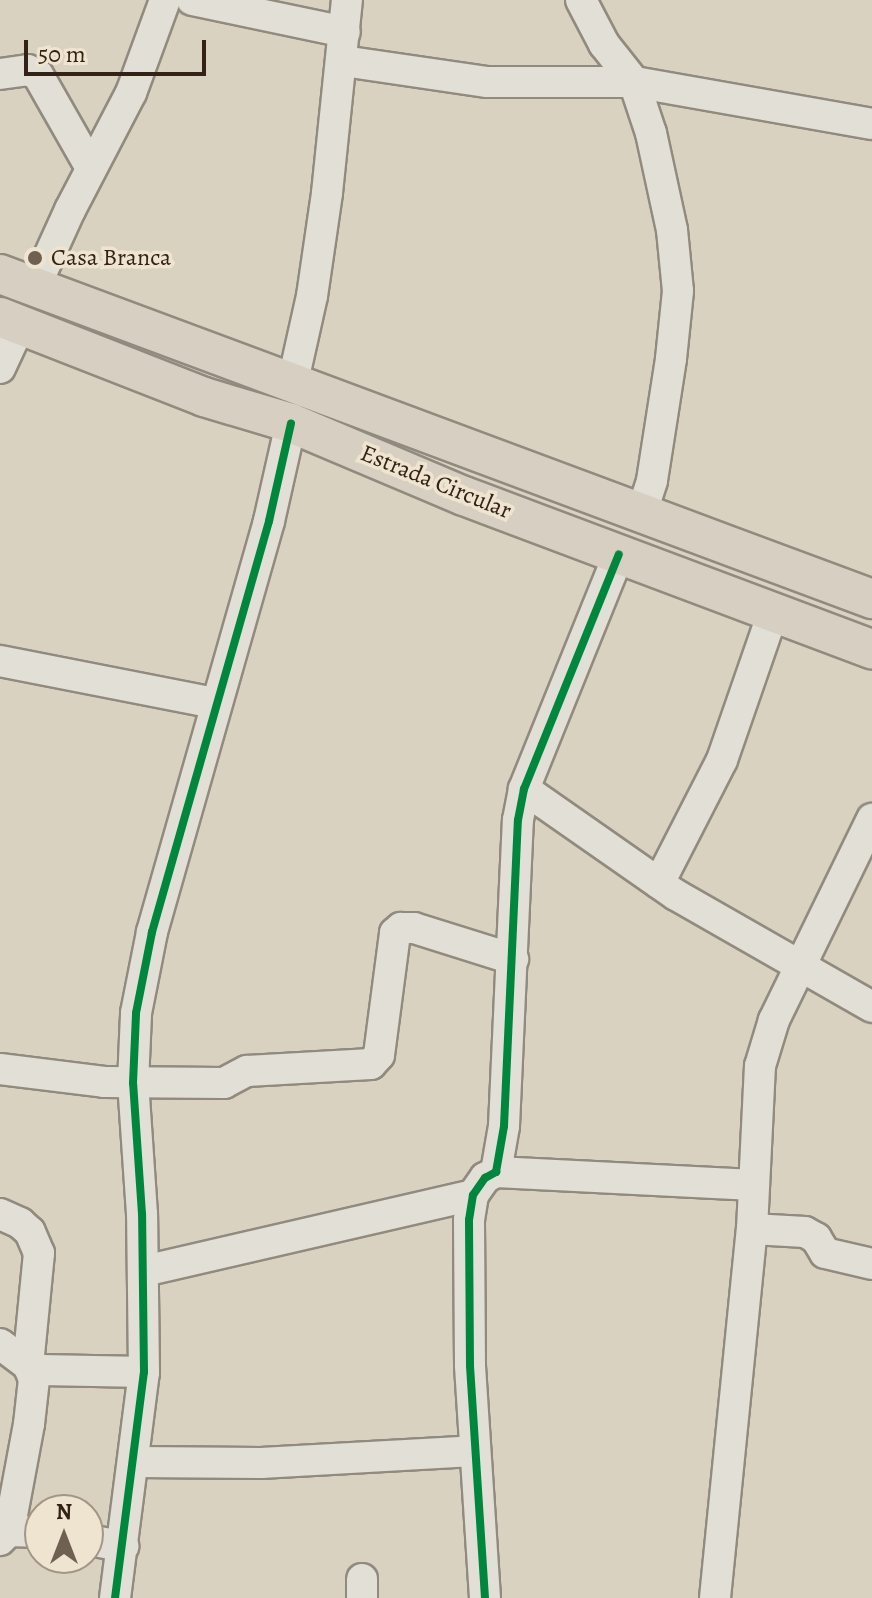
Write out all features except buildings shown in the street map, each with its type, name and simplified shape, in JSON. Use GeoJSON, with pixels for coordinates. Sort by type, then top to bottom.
{"type":"FeatureCollection","features":[{"type":"Feature","properties":{"kind":"main road"},"geometry":{"type":"LineString","coordinates":[[0,274],[872,599]]}},
{"type":"Feature","properties":{"kind":"main road","name":"Estrada Circular"},"geometry":{"type":"LineString","coordinates":[[10,321],[204,397],[291,423],[464,496],[872,649]]}},
{"type":"Feature","properties":{"kind":"street"},"geometry":{"type":"LineString","coordinates":[[35,287],[91,168],[131,93],[165,0]]}},
{"type":"Feature","properties":{"kind":"street"},"geometry":{"type":"LineString","coordinates":[[192,0],[344,47],[487,82],[634,82],[872,124]]}},
{"type":"Feature","properties":{"kind":"street"},"geometry":{"type":"LineString","coordinates":[[293,381],[314,281],[344,47],[347,0]]}},
{"type":"Feature","properties":{"kind":"street"},"geometry":{"type":"LineString","coordinates":[[581,0],[604,44],[634,82],[651,133],[672,230],[678,291],[662,424],[652,481],[642,512]]}},
{"type":"Feature","properties":{"kind":"street"},"geometry":{"type":"LineString","coordinates":[[0,74],[28,70],[38,75],[91,168]]}},
{"type":"Feature","properties":{"kind":"street"},"geometry":{"type":"LineString","coordinates":[[0,368],[10,321]]}},
{"type":"Feature","properties":{"kind":"street"},"geometry":{"type":"LineString","coordinates":[[115,1598],[135,1462],[144,1372],[144,1271],[133,1083],[136,1013],[152,932],[269,521],[291,423]]}},
{"type":"Feature","properties":{"kind":"street"},"geometry":{"type":"LineString","coordinates":[[496,1172],[504,1126],[518,820],[524,789],[619,554]]}},
{"type":"Feature","properties":{"kind":"street"},"geometry":{"type":"LineString","coordinates":[[659,883],[722,760],[773,613]]}},
{"type":"Feature","properties":{"kind":"street"},"geometry":{"type":"LineString","coordinates":[[0,661],[215,703]]}},
{"type":"Feature","properties":{"kind":"street"},"geometry":{"type":"LineString","coordinates":[[524,789],[659,883],[872,1007]]}},
{"type":"Feature","properties":{"kind":"street"},"geometry":{"type":"LineString","coordinates":[[715,1598],[752,1229],[760,1066],[774,1020],[872,819]]}},
{"type":"Feature","properties":{"kind":"street"},"geometry":{"type":"LineString","coordinates":[[0,1069],[133,1083],[224,1083],[247,1071],[371,1064],[379,1055],[395,933],[401,928],[414,928],[513,959]]}},
{"type":"Feature","properties":{"kind":"street"},"geometry":{"type":"LineString","coordinates":[[485,1598],[474,1451],[469,1220],[473,1195],[485,1178],[496,1172],[754,1185]]}},
{"type":"Feature","properties":{"kind":"street"},"geometry":{"type":"LineString","coordinates":[[144,1271],[473,1195]]}},
{"type":"Feature","properties":{"kind":"street"},"geometry":{"type":"LineString","coordinates":[[0,1214],[30,1232],[39,1253],[28,1365],[34,1379],[29,1424],[4,1536],[24,1534]]}},
{"type":"Feature","properties":{"kind":"street"},"geometry":{"type":"LineString","coordinates":[[752,1229],[805,1232],[816,1238],[825,1253],[872,1264]]}},
{"type":"Feature","properties":{"kind":"street"},"geometry":{"type":"LineString","coordinates":[[0,1344],[28,1365],[42,1370],[144,1372]]}},
{"type":"Feature","properties":{"kind":"street"},"geometry":{"type":"LineString","coordinates":[[135,1462],[261,1463],[474,1451]]}},
{"type":"Feature","properties":{"kind":"street"},"geometry":{"type":"LineString","coordinates":[[104,1543],[123,1546]]}},
{"type":"Feature","properties":{"kind":"cycle path"},"geometry":{"type":"LineString","coordinates":[[115,1598],[144,1372],[142,1214],[133,1083],[136,1013],[152,932],[269,521],[291,423]]}},
{"type":"Feature","properties":{"kind":"cycle path"},"geometry":{"type":"LineString","coordinates":[[485,1598],[470,1365],[469,1220],[473,1195],[485,1178],[496,1172],[504,1126],[518,820],[524,789],[619,554]]}},
{"type":"Feature","properties":{"kind":"place","name":"Casa Branca"},"geometry":{"type":"Point","coordinates":[35,258]}}]}
